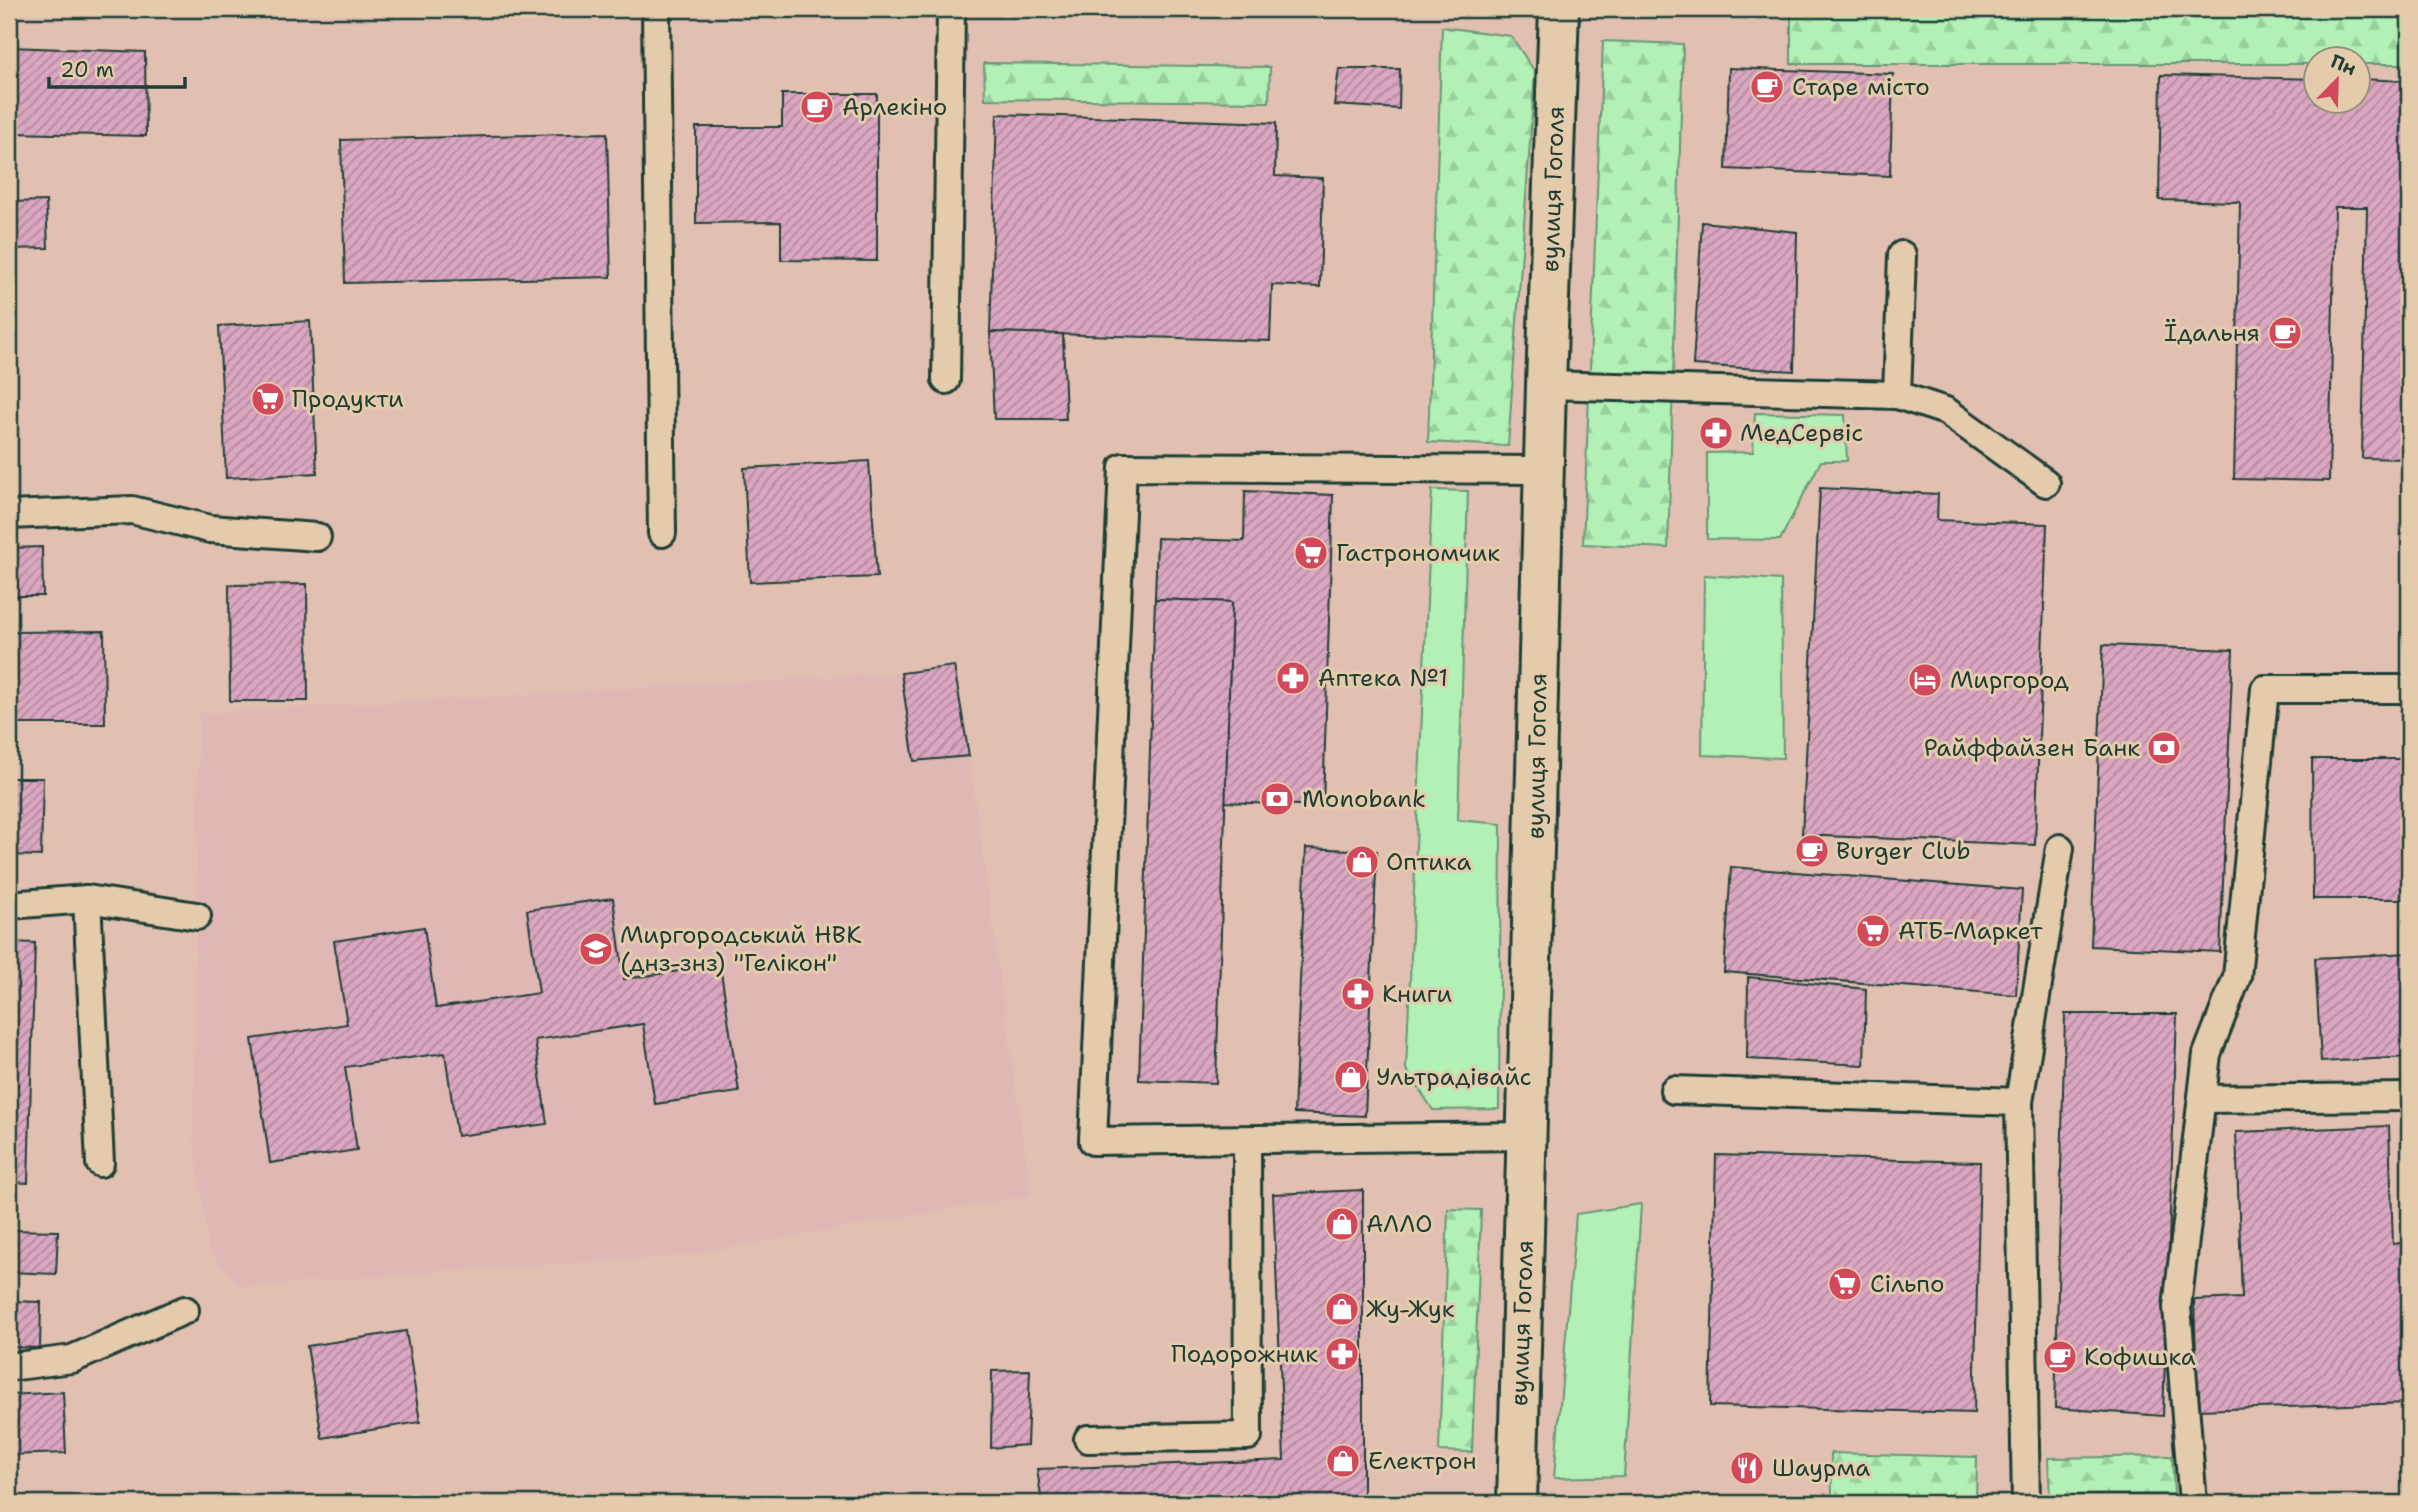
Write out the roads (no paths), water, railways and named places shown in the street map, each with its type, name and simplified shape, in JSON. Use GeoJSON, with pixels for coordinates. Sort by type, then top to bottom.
{"type":"FeatureCollection","features":[{"type":"Feature","properties":{"kind":"street","name":"вулиця Гоголя"},"geometry":{"type":"LineString","coordinates":[[1517,1503],[1546,385],[1559,9]]}},
{"type":"Feature","properties":{"kind":"lane"},"geometry":{"type":"LineString","coordinates":[[656,9],[662,533]]}},
{"type":"Feature","properties":{"kind":"lane"},"geometry":{"type":"LineString","coordinates":[[946,380],[951,9]]}},
{"type":"Feature","properties":{"kind":"lane"},"geometry":{"type":"LineString","coordinates":[[1896,395],[1902,255]]}},
{"type":"Feature","properties":{"kind":"lane"},"geometry":{"type":"LineString","coordinates":[[1546,385],[1896,395],[1946,411],[2046,483]]}},
{"type":"Feature","properties":{"kind":"lane"},"geometry":{"type":"LineString","coordinates":[[1527,1136],[1093,1141],[1123,467],[1544,470]]}},
{"type":"Feature","properties":{"kind":"lane"},"geometry":{"type":"LineString","coordinates":[[9,515],[132,510],[210,528],[317,537]]}},
{"type":"Feature","properties":{"kind":"lane"},"geometry":{"type":"LineString","coordinates":[[2193,1503],[2177,1307],[2207,1054],[2237,977],[2265,689],[2409,689]]}},
{"type":"Feature","properties":{"kind":"lane"},"geometry":{"type":"LineString","coordinates":[[2026,1503],[2019,1102],[2060,848]]}},
{"type":"Feature","properties":{"kind":"lane"},"geometry":{"type":"LineString","coordinates":[[9,905],[87,899],[197,916]]}},
{"type":"Feature","properties":{"kind":"lane"},"geometry":{"type":"LineString","coordinates":[[87,899],[100,1163]]}},
{"type":"Feature","properties":{"kind":"lane"},"geometry":{"type":"LineString","coordinates":[[1674,1090],[2019,1102]]}},
{"type":"Feature","properties":{"kind":"lane"},"geometry":{"type":"LineString","coordinates":[[2202,1099],[2409,1097]]}},
{"type":"Feature","properties":{"kind":"lane"},"geometry":{"type":"LineString","coordinates":[[1088,1439],[1248,1436],[1247,1140]]}},
{"type":"Feature","properties":{"kind":"lane"},"geometry":{"type":"LineString","coordinates":[[9,1367],[72,1359],[185,1310]]}},
{"type":"Feature","properties":{"kind":"place","name":"Старе місто"},"geometry":{"type":"Point","coordinates":[1767,87]}},
{"type":"Feature","properties":{"kind":"place","name":"Арлекіно"},"geometry":{"type":"Point","coordinates":[817,107]}},
{"type":"Feature","properties":{"kind":"place","name":"Їдальня"},"geometry":{"type":"Point","coordinates":[2285,333]}},
{"type":"Feature","properties":{"kind":"place","name":"Продукти"},"geometry":{"type":"Point","coordinates":[268,399]}},
{"type":"Feature","properties":{"kind":"place","name":"МедСервіс"},"geometry":{"type":"Point","coordinates":[1716,433]}},
{"type":"Feature","properties":{"kind":"place","name":"Гастрономчик"},"geometry":{"type":"Point","coordinates":[1311,553]}},
{"type":"Feature","properties":{"kind":"place","name":"Аптека №1"},"geometry":{"type":"Point","coordinates":[1293,678]}},
{"type":"Feature","properties":{"kind":"place","name":"Миргород"},"geometry":{"type":"Point","coordinates":[1925,680]}},
{"type":"Feature","properties":{"kind":"place","name":"Райффайзен Банк"},"geometry":{"type":"Point","coordinates":[2164,748]}},
{"type":"Feature","properties":{"kind":"place","name":"Monobank"},"geometry":{"type":"Point","coordinates":[1277,799]}},
{"type":"Feature","properties":{"kind":"place","name":"Burger Club"},"geometry":{"type":"Point","coordinates":[1812,851]}},
{"type":"Feature","properties":{"kind":"place","name":"Оптика"},"geometry":{"type":"Point","coordinates":[1362,862]}},
{"type":"Feature","properties":{"kind":"place","name":"АТБ-Маркет"},"geometry":{"type":"Point","coordinates":[1873,931]}},
{"type":"Feature","properties":{"kind":"place","name":"Миргородський НВК (днз-знз) \"Гелікон\""},"geometry":{"type":"Point","coordinates":[596,949]}},
{"type":"Feature","properties":{"kind":"place","name":"Книги"},"geometry":{"type":"Point","coordinates":[1358,994]}},
{"type":"Feature","properties":{"kind":"place","name":"Ультрадівайс"},"geometry":{"type":"Point","coordinates":[1351,1077]}},
{"type":"Feature","properties":{"kind":"place","name":"АЛЛО"},"geometry":{"type":"Point","coordinates":[1342,1224]}},
{"type":"Feature","properties":{"kind":"place","name":"Сільпо"},"geometry":{"type":"Point","coordinates":[1845,1284]}},
{"type":"Feature","properties":{"kind":"place","name":"Жу-Жук"},"geometry":{"type":"Point","coordinates":[1342,1309]}},
{"type":"Feature","properties":{"kind":"place","name":"Подорожник"},"geometry":{"type":"Point","coordinates":[1342,1354]}},
{"type":"Feature","properties":{"kind":"place","name":"Кофишка"},"geometry":{"type":"Point","coordinates":[2060,1357]}},
{"type":"Feature","properties":{"kind":"place","name":"Електрон"},"geometry":{"type":"Point","coordinates":[1343,1461]}},
{"type":"Feature","properties":{"kind":"place","name":"Шаурма"},"geometry":{"type":"Point","coordinates":[1747,1468]}}]}
